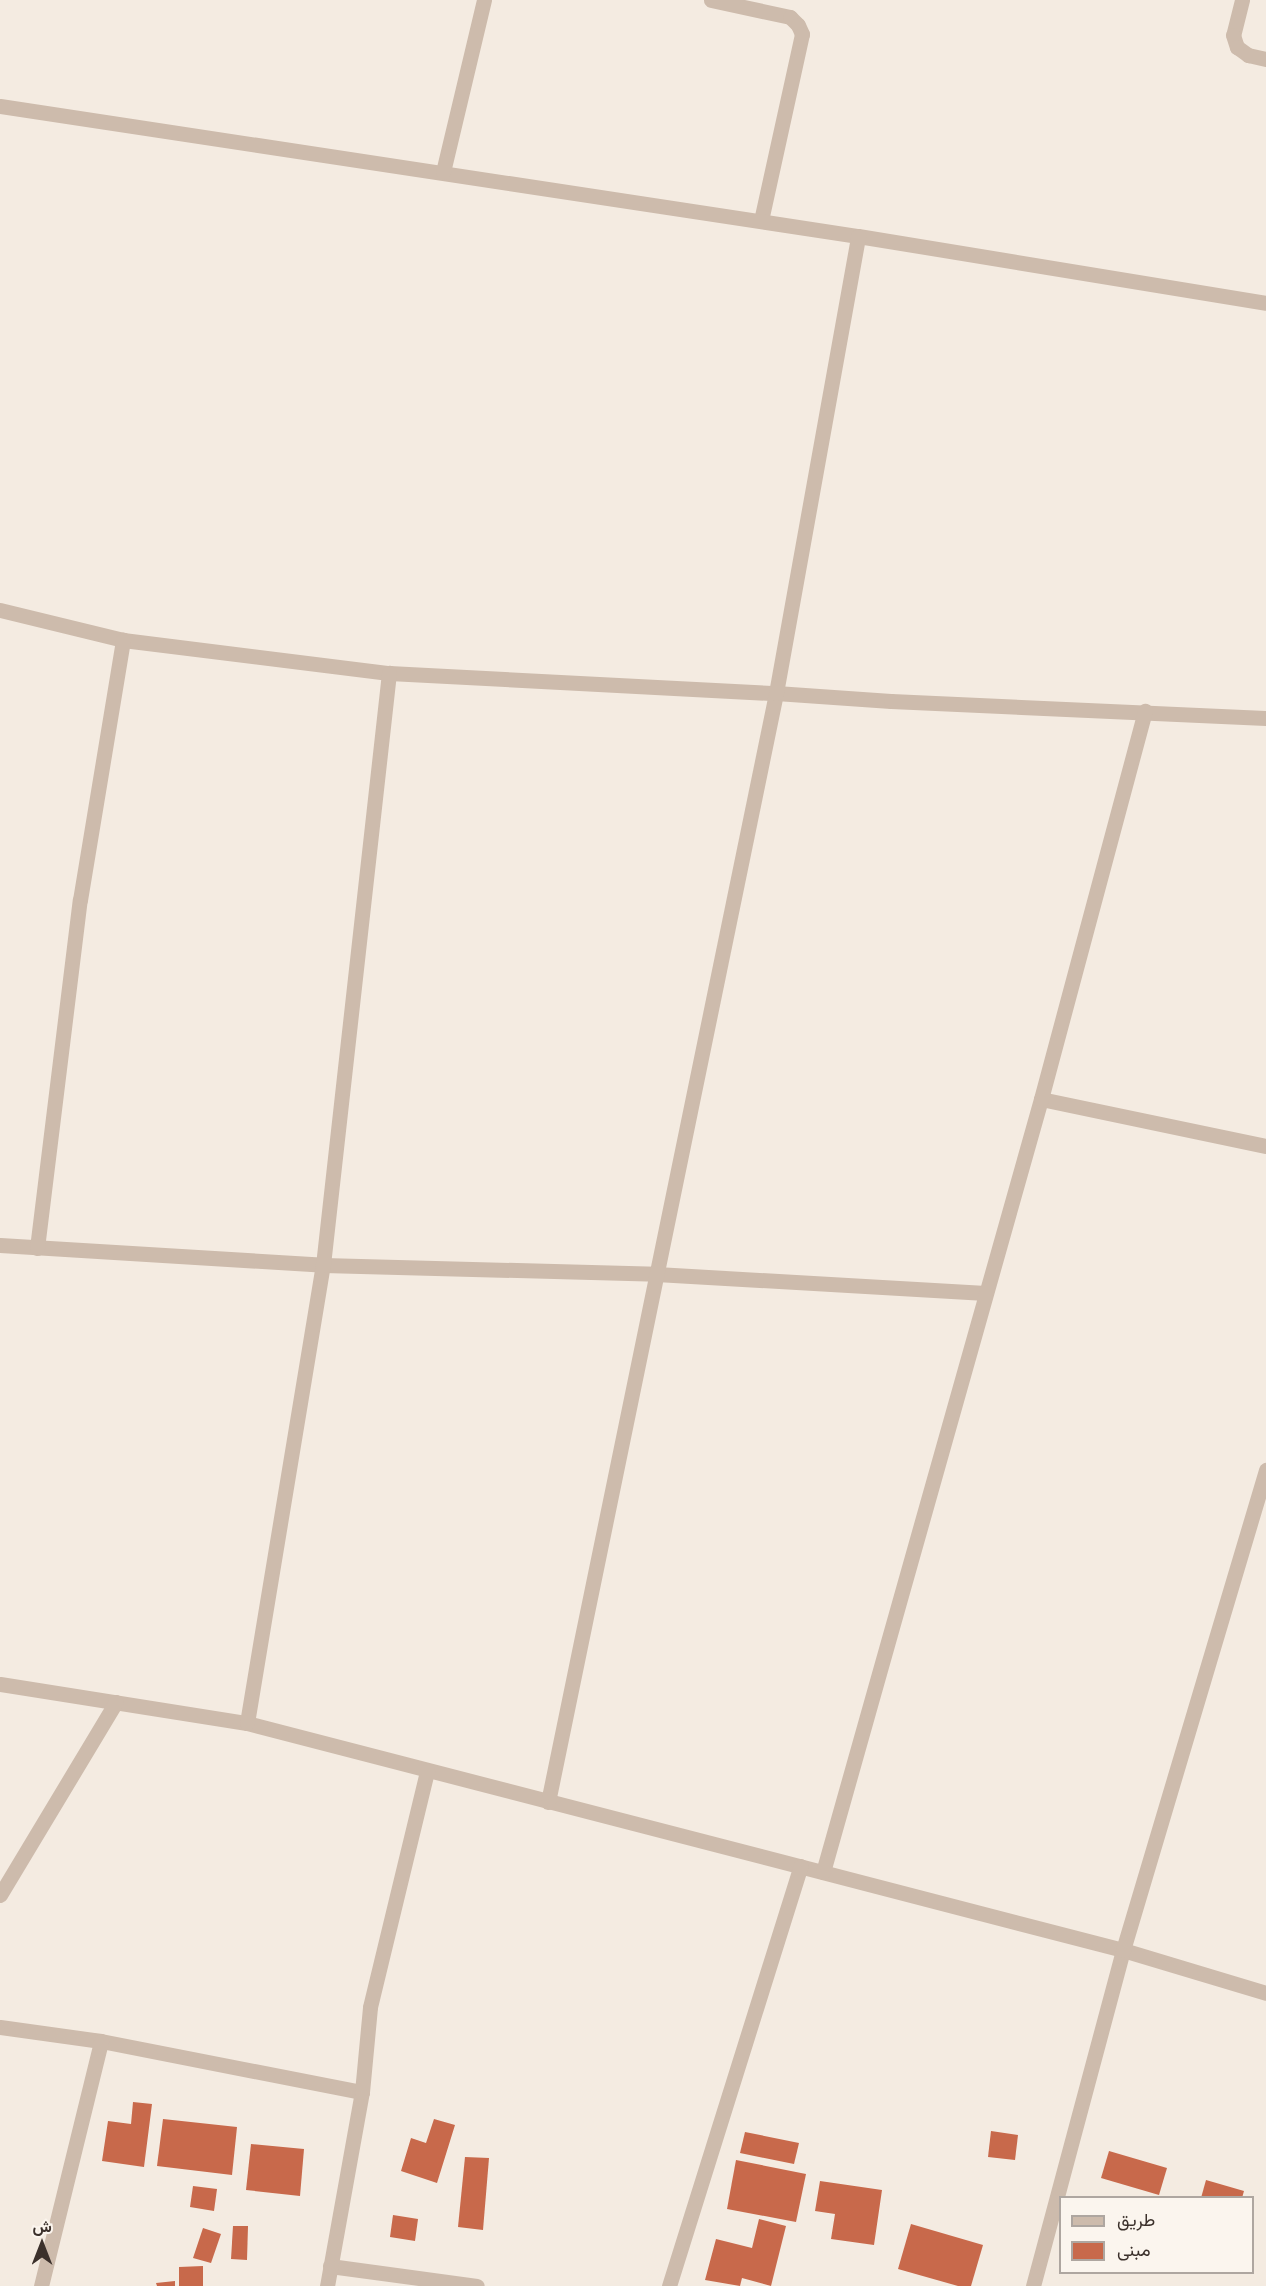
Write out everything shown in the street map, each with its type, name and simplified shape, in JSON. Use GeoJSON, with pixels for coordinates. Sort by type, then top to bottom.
{"type":"FeatureCollection","features":[{"type":"Feature","properties":{"kind":"street"},"geometry":{"type":"LineString","coordinates":[[443,172],[484,0]]}},
{"type":"Feature","properties":{"kind":"street"},"geometry":{"type":"LineString","coordinates":[[711,0],[790,17],[798,25],[802,34],[761,221]]}},
{"type":"Feature","properties":{"kind":"street"},"geometry":{"type":"LineString","coordinates":[[1242,0],[1233,35],[1237,47],[1248,55],[1266,59]]}},
{"type":"Feature","properties":{"kind":"street"},"geometry":{"type":"LineString","coordinates":[[0,106],[858,236],[1266,303]]}},
{"type":"Feature","properties":{"kind":"street"},"geometry":{"type":"LineString","coordinates":[[548,1802],[776,693],[858,236]]}},
{"type":"Feature","properties":{"kind":"street"},"geometry":{"type":"LineString","coordinates":[[0,610],[123,640],[389,673],[891,701],[1266,718]]}},
{"type":"Feature","properties":{"kind":"street"},"geometry":{"type":"LineString","coordinates":[[37,1248],[80,900],[123,640]]}},
{"type":"Feature","properties":{"kind":"street"},"geometry":{"type":"LineString","coordinates":[[247,1723],[323,1265],[389,673]]}},
{"type":"Feature","properties":{"kind":"street"},"geometry":{"type":"LineString","coordinates":[[823,1872],[1041,1099],[1145,711]]}},
{"type":"Feature","properties":{"kind":"street"},"geometry":{"type":"LineString","coordinates":[[1041,1099],[1266,1146]]}},
{"type":"Feature","properties":{"kind":"street"},"geometry":{"type":"LineString","coordinates":[[0,1245],[323,1265],[656,1274],[985,1293]]}},
{"type":"Feature","properties":{"kind":"street"},"geometry":{"type":"LineString","coordinates":[[1033,2286],[1122,1950],[1266,1470]]}},
{"type":"Feature","properties":{"kind":"street"},"geometry":{"type":"LineString","coordinates":[[0,1684],[247,1723],[1122,1950],[1266,1993]]}},
{"type":"Feature","properties":{"kind":"street"},"geometry":{"type":"LineString","coordinates":[[0,1895],[116,1702]]}},
{"type":"Feature","properties":{"kind":"street"},"geometry":{"type":"LineString","coordinates":[[327,2286],[362,2092],[370,2007],[427,1771]]}},
{"type":"Feature","properties":{"kind":"street"},"geometry":{"type":"LineString","coordinates":[[669,2286],[801,1866]]}},
{"type":"Feature","properties":{"kind":"street"},"geometry":{"type":"LineString","coordinates":[[0,2027],[101,2041],[362,2092]]}},
{"type":"Feature","properties":{"kind":"street"},"geometry":{"type":"LineString","coordinates":[[41,2286],[101,2041]]}},
{"type":"Feature","properties":{"kind":"street"},"geometry":{"type":"LineString","coordinates":[[330,2266],[477,2286]]}},
{"type":"Feature","properties":{"kind":"building"},"geometry":{"type":"Polygon","coordinates":[[[133,2102],[152,2104],[144,2167],[102,2161],[108,2121],[131,2124],[133,2102]]]}},
{"type":"Feature","properties":{"kind":"building"},"geometry":{"type":"Polygon","coordinates":[[[163,2119],[237,2127],[232,2175],[157,2166],[163,2119]]]}},
{"type":"Feature","properties":{"kind":"building"},"geometry":{"type":"Polygon","coordinates":[[[434,2119],[455,2125],[437,2183],[401,2171],[411,2138],[426,2143],[434,2119]]]}},
{"type":"Feature","properties":{"kind":"building"},"geometry":{"type":"Polygon","coordinates":[[[991,2131],[1018,2135],[1015,2160],[988,2157],[991,2131]]]}},
{"type":"Feature","properties":{"kind":"building"},"geometry":{"type":"Polygon","coordinates":[[[745,2132],[799,2143],[794,2164],[740,2153],[745,2132]]]}},
{"type":"Feature","properties":{"kind":"building"},"geometry":{"type":"Polygon","coordinates":[[[251,2144],[304,2149],[300,2196],[246,2190],[251,2144]]]}},
{"type":"Feature","properties":{"kind":"building"},"geometry":{"type":"Polygon","coordinates":[[[1109,2151],[1167,2168],[1159,2195],[1101,2178],[1109,2151]]]}},
{"type":"Feature","properties":{"kind":"building"},"geometry":{"type":"Polygon","coordinates":[[[465,2157],[489,2158],[483,2230],[458,2227],[465,2157]]]}},
{"type":"Feature","properties":{"kind":"building"},"geometry":{"type":"Polygon","coordinates":[[[736,2160],[806,2174],[796,2222],[727,2209],[736,2160]]]}},
{"type":"Feature","properties":{"kind":"building"},"geometry":{"type":"Polygon","coordinates":[[[1206,2180],[1244,2191],[1243,2196],[1202,2196],[1206,2180]]]}},
{"type":"Feature","properties":{"kind":"building"},"geometry":{"type":"Polygon","coordinates":[[[820,2181],[882,2190],[874,2245],[831,2239],[835,2214],[815,2211],[820,2181]]]}},
{"type":"Feature","properties":{"kind":"building"},"geometry":{"type":"Polygon","coordinates":[[[193,2186],[217,2189],[214,2211],[190,2207],[193,2186]]]}},
{"type":"Feature","properties":{"kind":"building"},"geometry":{"type":"Polygon","coordinates":[[[393,2215],[418,2219],[415,2241],[390,2237],[393,2215]]]}},
{"type":"Feature","properties":{"kind":"building"},"geometry":{"type":"Polygon","coordinates":[[[759,2219],[786,2226],[771,2286],[742,2278],[740,2286],[705,2280],[716,2239],[752,2248],[759,2219]]]}},
{"type":"Feature","properties":{"kind":"building"},"geometry":{"type":"Polygon","coordinates":[[[911,2224],[983,2245],[971,2286],[958,2286],[898,2269],[911,2224]]]}},
{"type":"Feature","properties":{"kind":"building"},"geometry":{"type":"Polygon","coordinates":[[[233,2226],[248,2226],[247,2260],[231,2259],[233,2226]]]}},
{"type":"Feature","properties":{"kind":"building"},"geometry":{"type":"Polygon","coordinates":[[[203,2228],[221,2234],[211,2263],[193,2258],[203,2228]]]}},
{"type":"Feature","properties":{"kind":"building"},"geometry":{"type":"Polygon","coordinates":[[[203,2266],[203,2286],[179,2286],[179,2267],[203,2266]]]}},
{"type":"Feature","properties":{"kind":"building"},"geometry":{"type":"Polygon","coordinates":[[[175,2281],[175,2286],[157,2286],[156,2283],[175,2281]]]}}]}
